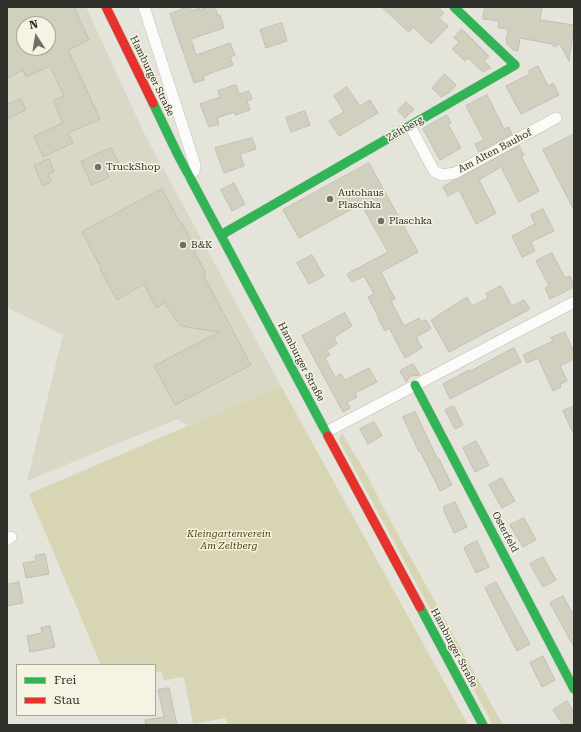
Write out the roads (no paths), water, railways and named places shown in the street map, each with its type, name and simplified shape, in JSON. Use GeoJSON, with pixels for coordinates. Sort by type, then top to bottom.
{"type":"FeatureCollection","features":[{"type":"Feature","properties":{"kind":"main road","name":"Hamburger Straße"},"geometry":{"type":"LineString","coordinates":[[106,7],[153,106],[189,175],[483,725]]}},
{"type":"Feature","properties":{"kind":"main road","name":"Zeltberg"},"geometry":{"type":"LineString","coordinates":[[221,235],[515,64],[454,7]]}},
{"type":"Feature","properties":{"kind":"main road","name":"Osterfeld"},"geometry":{"type":"LineString","coordinates":[[415,385],[574,688]]}},
{"type":"Feature","properties":{"kind":"street"},"geometry":{"type":"LineString","coordinates":[[144,7],[195,165],[194,171],[189,175]]}},
{"type":"Feature","properties":{"kind":"street","name":"Am Alten Bauhof"},"geometry":{"type":"LineString","coordinates":[[410,126],[434,171],[442,175],[455,173],[556,118]]}},
{"type":"Feature","properties":{"kind":"street"},"geometry":{"type":"LineString","coordinates":[[326,432],[415,385],[573,306]]}},
{"type":"Feature","properties":{"kind":"place","name":"TruckShop"},"geometry":{"type":"Point","coordinates":[98,167]}},
{"type":"Feature","properties":{"kind":"place","name":"Autohaus Plaschka"},"geometry":{"type":"Point","coordinates":[330,199]}},
{"type":"Feature","properties":{"kind":"place","name":"Plaschka"},"geometry":{"type":"Point","coordinates":[381,221]}},
{"type":"Feature","properties":{"kind":"place","name":"B&K"},"geometry":{"type":"Point","coordinates":[183,245]}},
{"type":"Feature","properties":{"kind":"park label","name":"Kleingartenverein Am Zeltberg"},"geometry":{"type":"Point","coordinates":[229,540]}}]}
